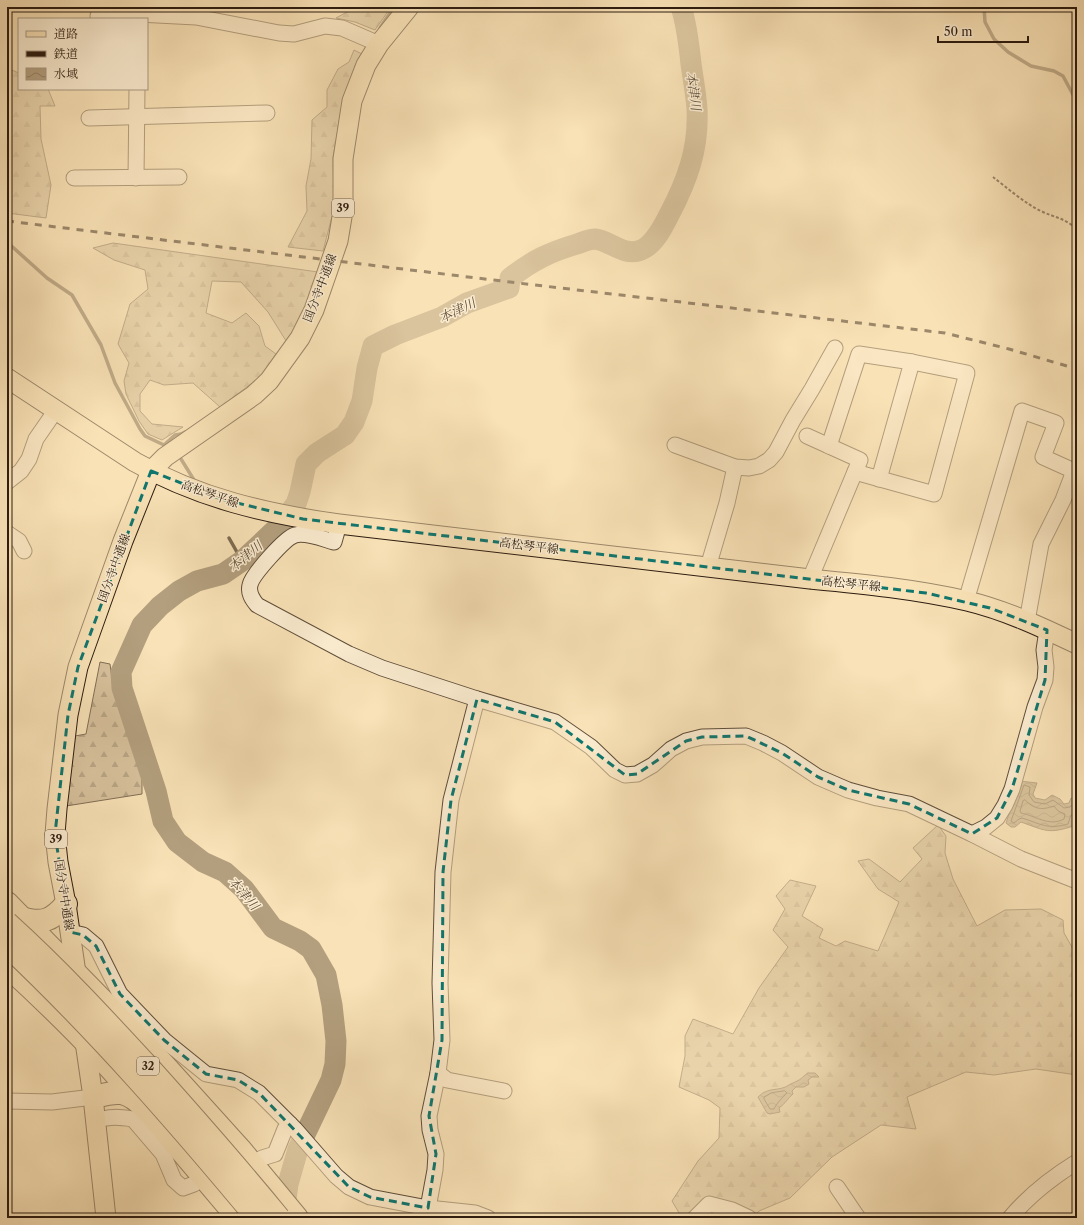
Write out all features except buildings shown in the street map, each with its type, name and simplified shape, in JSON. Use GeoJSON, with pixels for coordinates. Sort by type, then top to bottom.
{"type":"FeatureCollection","features":[{"type":"Feature","properties":{"kind":"highway"},"geometry":{"type":"LineString","coordinates":[[12,915],[33,921],[48,919],[54,916],[66,904]]}},
{"type":"Feature","properties":{"kind":"highway"},"geometry":{"type":"LineString","coordinates":[[12,915],[76,973],[263,1168],[297,1218]]}},
{"type":"Feature","properties":{"kind":"highway","name":"32"},"geometry":{"type":"LineString","coordinates":[[12,915],[61,974],[116,1031],[188,1110],[279,1218]]}},
{"type":"Feature","properties":{"kind":"highway","name":"32"},"geometry":{"type":"LineString","coordinates":[[7,945],[52,988],[117,1057],[176,1122],[257,1218]]}},
{"type":"Feature","properties":{"kind":"highway"},"geometry":{"type":"LineString","coordinates":[[7,966],[42,997],[111,1068],[238,1218]]}},
{"type":"Feature","properties":{"kind":"highway"},"geometry":{"type":"LineString","coordinates":[[93,1097],[115,1092],[121,1093],[135,1099],[145,1108]]}},
{"type":"Feature","properties":{"kind":"main road","name":"国分寺中通線"},"geometry":{"type":"LineString","coordinates":[[106,1218],[93,1097],[55,834],[68,715],[78,668],[123,541],[151,471],[165,457],[254,395],[270,381],[300,338],[314,310],[338,241],[343,211],[343,159],[352,101],[366,65],[379,44],[405,9]]}},
{"type":"Feature","properties":{"kind":"main road","name":"高松琴平線"},"geometry":{"type":"LineString","coordinates":[[7,378],[151,471],[195,491],[271,513],[338,524],[926,593],[966,601],[990,608],[1027,621],[1077,644]]}},
{"type":"Feature","properties":{"kind":"street"},"geometry":{"type":"LineString","coordinates":[[98,16],[138,13],[196,17],[279,33],[294,34],[325,26],[342,28],[379,44]]}},
{"type":"Feature","properties":{"kind":"street"},"geometry":{"type":"LineString","coordinates":[[136,178],[137,90]]}},
{"type":"Feature","properties":{"kind":"street"},"geometry":{"type":"LineString","coordinates":[[89,118],[267,113]]}},
{"type":"Feature","properties":{"kind":"street"},"geometry":{"type":"LineString","coordinates":[[74,178],[179,177]]}},
{"type":"Feature","properties":{"kind":"street"},"geometry":{"type":"LineString","coordinates":[[674,445],[735,466],[750,468],[759,466],[769,460],[776,452],[792,420],[812,389],[835,348]]}},
{"type":"Feature","properties":{"kind":"street"},"geometry":{"type":"LineString","coordinates":[[829,446],[859,354],[912,362],[967,373],[934,494],[855,472]]}},
{"type":"Feature","properties":{"kind":"street"},"geometry":{"type":"LineString","coordinates":[[878,478],[912,362]]}},
{"type":"Feature","properties":{"kind":"street"},"geometry":{"type":"LineString","coordinates":[[7,482],[21,471],[29,459],[36,439],[56,410]]}},
{"type":"Feature","properties":{"kind":"street"},"geometry":{"type":"LineString","coordinates":[[966,601],[1022,411],[1056,423],[1043,457],[1075,471],[1063,500],[1041,544],[1027,621]]}},
{"type":"Feature","properties":{"kind":"street"},"geometry":{"type":"LineString","coordinates":[[807,436],[860,460],[810,579]]}},
{"type":"Feature","properties":{"kind":"street"},"geometry":{"type":"LineString","coordinates":[[708,567],[727,503],[735,466]]}},
{"type":"Feature","properties":{"kind":"street"},"geometry":{"type":"LineString","coordinates":[[338,524],[334,542],[302,534],[294,535],[286,540],[253,577],[249,586],[250,597],[257,604],[349,654],[382,668],[477,699],[555,722],[591,747],[615,770],[626,775],[638,774],[653,765],[671,749],[686,741],[702,737],[746,736],[782,753],[818,777],[848,790],[877,798],[909,804],[1021,859],[1077,881]]}},
{"type":"Feature","properties":{"kind":"street"},"geometry":{"type":"LineString","coordinates":[[7,533],[19,541],[24,551]]}},
{"type":"Feature","properties":{"kind":"street"},"geometry":{"type":"LineString","coordinates":[[972,834],[986,827],[997,818],[1012,789],[1035,707],[1045,680],[1046,668],[1044,650],[1047,630]]}},
{"type":"Feature","properties":{"kind":"street"},"geometry":{"type":"LineString","coordinates":[[427,1213],[435,1170],[436,1154],[430,1130],[429,1116],[438,1073],[442,1040],[440,983],[443,872],[451,800],[477,699]]}},
{"type":"Feature","properties":{"kind":"street"},"geometry":{"type":"LineString","coordinates":[[70,932],[83,935],[96,946],[120,994],[164,1040],[206,1074],[238,1080],[259,1093],[310,1146],[336,1176],[349,1187],[370,1197],[427,1213],[475,1213],[488,1218]]}},
{"type":"Feature","properties":{"kind":"street"},"geometry":{"type":"LineString","coordinates":[[438,1073],[447,1080],[504,1091]]}},
{"type":"Feature","properties":{"kind":"street"},"geometry":{"type":"LineString","coordinates":[[7,1101],[52,1102],[93,1097]]}},
{"type":"Feature","properties":{"kind":"street"},"geometry":{"type":"LineString","coordinates":[[96,1121],[114,1116],[133,1119],[163,1154],[174,1180],[182,1188],[194,1184]]}},
{"type":"Feature","properties":{"kind":"street"},"geometry":{"type":"LineString","coordinates":[[263,1168],[275,1154],[285,1129],[292,1127]]}},
{"type":"Feature","properties":{"kind":"street"},"geometry":{"type":"LineString","coordinates":[[1010,1218],[1024,1202],[1053,1177],[1077,1162]]}},
{"type":"Feature","properties":{"kind":"street"},"geometry":{"type":"LineString","coordinates":[[837,1187],[858,1218]]}},
{"type":"Feature","properties":{"kind":"street"},"geometry":{"type":"LineString","coordinates":[[695,1218],[709,1204],[732,1210],[749,1218]]}},
{"type":"Feature","properties":{"kind":"path"},"geometry":{"type":"LineString","coordinates":[[993,177],[1041,211],[1058,216],[1070,223],[1077,230]]}},
{"type":"Feature","properties":{"kind":"highlighted area"},"geometry":{"type":"Polygon","coordinates":[[[151,471],[221,499],[303,519],[926,593],[990,608],[1047,630],[1045,680],[1012,789],[997,818],[972,834],[909,804],[848,790],[818,777],[782,753],[746,736],[702,737],[686,741],[637,774],[625,775],[555,722],[477,699],[451,800],[443,872],[442,1040],[429,1116],[436,1154],[428,1208],[370,1197],[349,1187],[259,1093],[238,1080],[206,1074],[164,1040],[120,994],[96,946],[83,935],[70,932],[55,834],[68,715],[78,667],[151,471]]]}},
{"type":"Feature","properties":{"kind":"green space"},"geometry":{"type":"Polygon","coordinates":[[[356,7],[391,7],[375,30],[355,22],[336,18],[356,7]]]}},
{"type":"Feature","properties":{"kind":"green space"},"geometry":{"type":"Polygon","coordinates":[[[354,50],[362,54],[344,96],[333,157],[334,209],[323,251],[288,247],[307,211],[306,186],[311,159],[312,120],[327,107],[327,90],[338,69],[349,62],[354,50]]]}},
{"type":"Feature","properties":{"kind":"green space"},"geometry":{"type":"Polygon","coordinates":[[[7,68],[18,73],[18,90],[48,90],[55,106],[40,106],[41,139],[51,185],[46,218],[7,213],[7,68]]]}},
{"type":"Feature","properties":{"kind":"green space"},"geometry":{"type":"Polygon","coordinates":[[[113,243],[318,272],[301,320],[288,344],[268,312],[241,282],[212,281],[206,313],[232,323],[246,313],[259,326],[265,346],[276,354],[263,375],[220,407],[193,383],[164,385],[150,380],[140,394],[140,411],[152,424],[183,427],[162,440],[148,434],[139,421],[126,394],[124,381],[129,363],[118,344],[130,304],[148,289],[145,270],[114,260],[93,248],[113,243]]]}},
{"type":"Feature","properties":{"kind":"green space"},"geometry":{"type":"Polygon","coordinates":[[[100,662],[110,664],[114,693],[142,767],[142,794],[66,806],[75,736],[86,734],[100,662]]]}},
{"type":"Feature","properties":{"kind":"green space"},"geometry":{"type":"Polygon","coordinates":[[[938,825],[946,836],[945,853],[953,879],[977,926],[1005,910],[1041,909],[1063,920],[1064,933],[1077,956],[1077,1075],[1036,1069],[994,1075],[966,1072],[907,1097],[916,1129],[881,1125],[832,1157],[790,1198],[759,1211],[753,1218],[682,1218],[672,1201],[698,1161],[719,1138],[720,1108],[709,1100],[679,1087],[685,1056],[685,1036],[693,1019],[733,1034],[759,988],[788,947],[773,930],[785,909],[776,896],[790,880],[816,886],[802,916],[823,929],[819,938],[836,946],[845,941],[878,951],[899,902],[878,889],[858,861],[869,859],[900,882],[922,859],[913,848],[938,825]]]}},
{"type":"Feature","properties":{"kind":"water"},"geometry":{"type":"Polygon","coordinates":[[[1020,781],[1037,783],[1033,794],[1035,798],[1045,800],[1052,795],[1060,799],[1064,804],[1069,803],[1071,798],[1077,799],[1077,817],[1074,818],[1072,822],[1074,826],[1052,831],[1021,822],[1015,827],[1011,827],[1006,823],[1020,781]]]}},
{"type":"Feature","properties":{"kind":"water"},"geometry":{"type":"Polygon","coordinates":[[[808,1073],[815,1073],[819,1077],[812,1077],[808,1080],[809,1084],[804,1087],[796,1087],[792,1091],[793,1094],[779,1108],[780,1112],[770,1114],[767,1113],[758,1097],[766,1091],[785,1087],[800,1080],[808,1073]]]}},
{"type":"Feature","properties":{"kind":"waterway"},"geometry":{"type":"LineString","coordinates":[[380,28],[394,7]]}},
{"type":"Feature","properties":{"kind":"waterway","name":"本津川"},"geometry":{"type":"LineString","coordinates":[[281,1216],[285,1207],[288,1184],[298,1149],[331,1080],[335,1064],[336,1041],[332,1005],[326,975],[311,949],[300,941],[273,928],[244,889],[225,872],[203,862],[177,842],[163,821],[156,791],[122,688],[121,672],[142,625],[160,606],[179,591],[197,581],[223,574],[242,561],[276,529],[296,504],[306,464],[317,453],[345,435],[354,422],[362,401],[367,368],[373,346],[395,335],[442,317],[467,303],[509,288],[510,278],[534,261],[558,250],[595,239],[601,240],[629,252],[635,252],[646,248],[654,240],[664,225],[681,190],[694,151],[696,138],[696,98],[688,35],[681,7]]}},
{"type":"Feature","properties":{"kind":"waterway"},"geometry":{"type":"LineString","coordinates":[[984,7],[985,22],[994,39],[1008,52],[1031,66],[1054,71],[1063,76],[1077,102]]}},
{"type":"Feature","properties":{"kind":"waterway"},"geometry":{"type":"LineString","coordinates":[[7,242],[47,278],[72,295],[101,345],[115,383],[140,429],[145,436],[166,446]]}},
{"type":"Feature","properties":{"kind":"waterway"},"geometry":{"type":"LineString","coordinates":[[164,445],[175,435],[185,432]]}},
{"type":"Feature","properties":{"kind":"waterway"},"geometry":{"type":"LineString","coordinates":[[181,459],[194,480]]}},
{"type":"Feature","properties":{"kind":"waterway"},"geometry":{"type":"LineString","coordinates":[[229,538],[242,561]]}},
{"type":"Feature","properties":{"kind":"railway"},"geometry":{"type":"LineString","coordinates":[[7,221],[945,333],[1009,349],[1077,369]]}}]}
